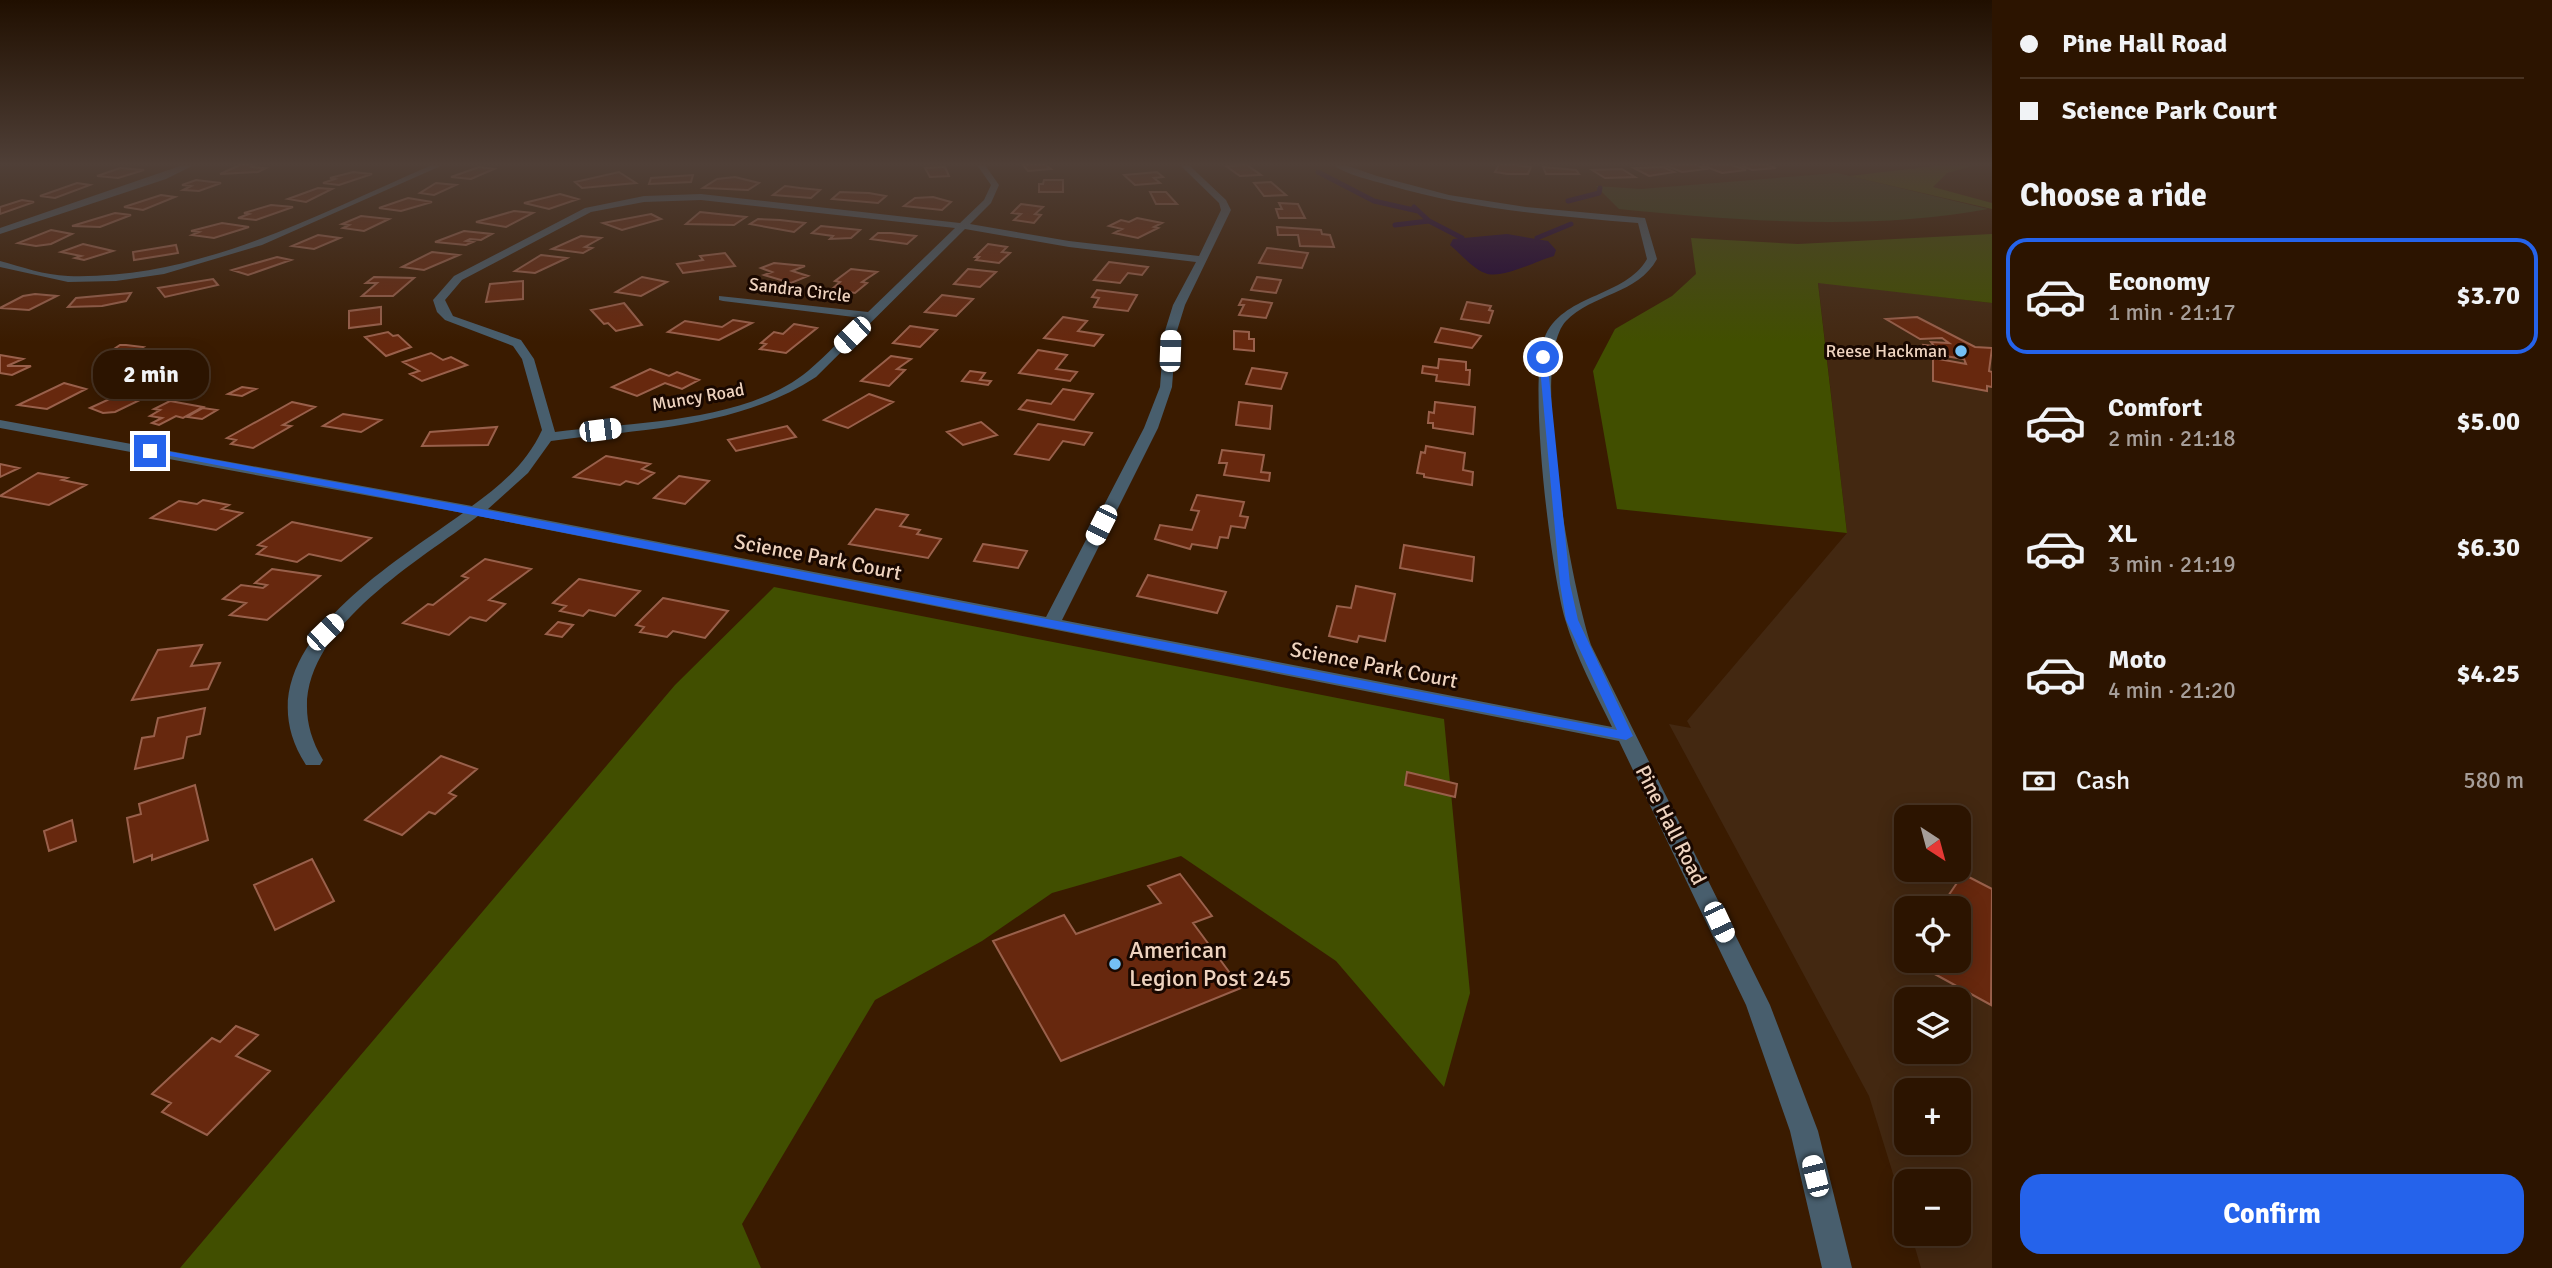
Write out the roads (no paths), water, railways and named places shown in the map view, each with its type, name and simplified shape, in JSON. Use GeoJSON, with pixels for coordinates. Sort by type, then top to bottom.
{"type":"FeatureCollection","features":[{"type":"Feature","properties":{"kind":"street"},"geometry":{"type":"LineString","coordinates":[[0,231],[21,224]]}},
{"type":"Feature","properties":{"kind":"street"},"geometry":{"type":"LineString","coordinates":[[0,264],[67,279],[132,276],[179,268],[236,251],[299,224]]}},
{"type":"Feature","properties":{"kind":"street"},"geometry":{"type":"LineString","coordinates":[[313,760],[296,727],[296,700],[307,663],[325,632],[401,565],[503,489],[537,454],[547,437],[549,423],[528,359],[517,344],[455,322],[443,312],[439,300],[449,284],[458,278],[558,224]]}},
{"type":"Feature","properties":{"kind":"street"},"geometry":{"type":"LineString","coordinates":[[947,224],[1069,244],[1202,260]]}},
{"type":"Feature","properties":{"kind":"street"},"geometry":{"type":"LineString","coordinates":[[1052,622],[1151,428],[1166,387],[1170,334],[1179,305],[1219,224]]}},
{"type":"Feature","properties":{"kind":"street","name":"Pine Hall Road"},"geometry":{"type":"LineString","coordinates":[[1643,224],[1652,259],[1647,268],[1563,318],[1549,335],[1543,357],[1565,584],[1572,620],[1626,736],[1710,901],[1782,1063],[1804,1130],[1837,1268]]}},
{"type":"Feature","properties":{"kind":"street","name":"Muncy Road"},"geometry":{"type":"LineString","coordinates":[[547,437],[708,415],[771,400],[812,374],[964,226]]}},
{"type":"Feature","properties":{"kind":"street","name":"Sandra Circle"},"geometry":{"type":"LineString","coordinates":[[723,298],[872,316]]}},
{"type":"Feature","properties":{"kind":"street","name":"Science Park Court"},"geometry":{"type":"LineString","coordinates":[[0,424],[476,511],[1626,736]]}},
{"type":"Feature","properties":{"kind":"waterway"},"geometry":{"type":"LineString","coordinates":[[1395,225],[1402,224]]}},
{"type":"Feature","properties":{"kind":"waterway"},"geometry":{"type":"LineString","coordinates":[[1435,224],[1462,238]]}},
{"type":"Feature","properties":{"kind":"waterway"},"geometry":{"type":"LineString","coordinates":[[1537,238],[1571,224]]}},
{"type":"Feature","properties":{"kind":"place","name":"Reese Hackman"},"geometry":{"type":"Point","coordinates":[1961,351]}},
{"type":"Feature","properties":{"kind":"place","name":"American Legion Post 245"},"geometry":{"type":"Point","coordinates":[1115,964]}}]}
